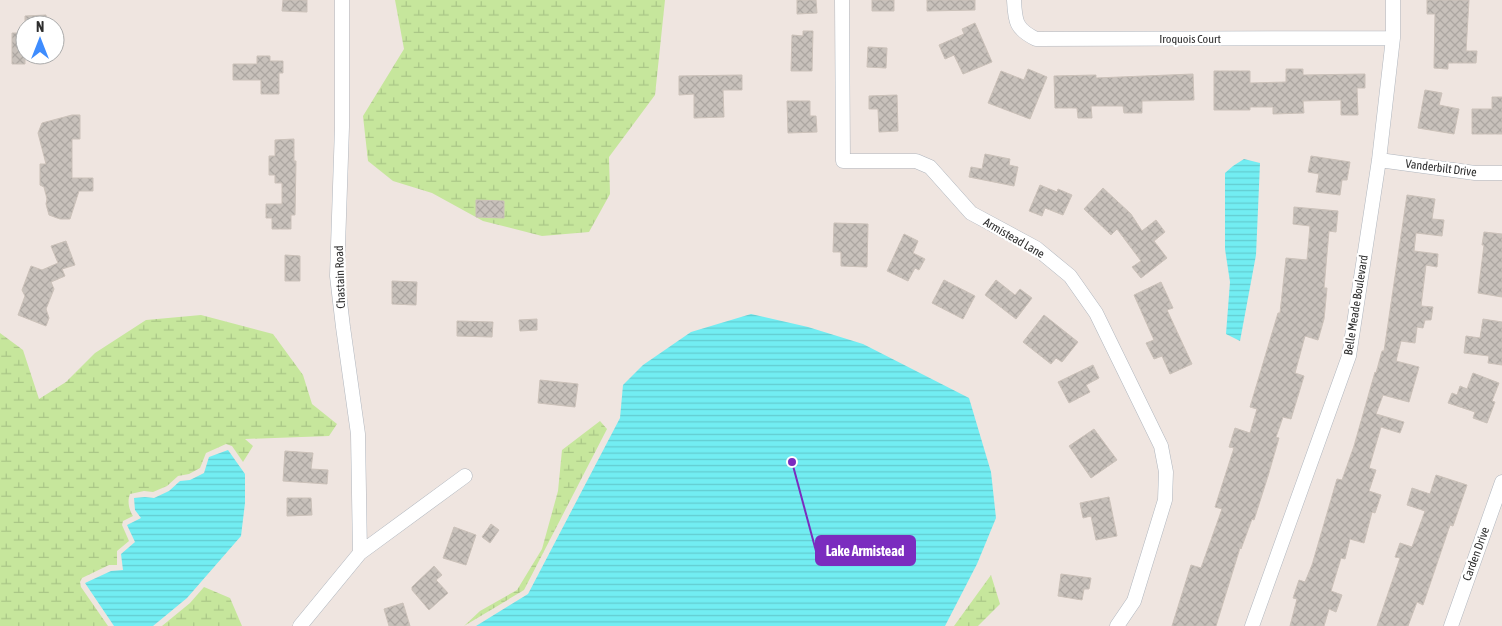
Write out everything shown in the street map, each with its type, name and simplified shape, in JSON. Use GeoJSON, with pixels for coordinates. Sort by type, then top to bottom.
{"type":"FeatureCollection","features":[{"type":"Feature","properties":{"kind":"street","name":"Chastain Road"},"geometry":{"type":"LineString","coordinates":[[342,0],[342,127],[337,276],[358,434],[360,553]]}},
{"type":"Feature","properties":{"kind":"street","name":"Armistead Lane"},"geometry":{"type":"LineString","coordinates":[[842,0],[843,161],[916,161],[930,166],[971,213],[1036,248],[1070,276],[1096,313],[1161,446],[1166,472],[1165,500],[1134,601],[1117,626]]}},
{"type":"Feature","properties":{"kind":"street","name":"Iroquois Court"},"geometry":{"type":"LineString","coordinates":[[1014,0],[1015,19],[1023,32],[1036,39],[1393,38]]}},
{"type":"Feature","properties":{"kind":"street","name":"Belle Meade Boulevard"},"geometry":{"type":"LineString","coordinates":[[1252,626],[1349,356],[1380,160],[1393,38],[1393,0]]}},
{"type":"Feature","properties":{"kind":"street","name":"Vanderbilt Drive"},"geometry":{"type":"LineString","coordinates":[[1380,160],[1475,173],[1502,173]]}},
{"type":"Feature","properties":{"kind":"street"},"geometry":{"type":"LineString","coordinates":[[300,626],[360,553],[465,476]]}},
{"type":"Feature","properties":{"kind":"street","name":"Carden Drive"},"geometry":{"type":"LineString","coordinates":[[1451,626],[1502,482]]}},
{"type":"Feature","properties":{"kind":"green space"},"geometry":{"type":"Polygon","coordinates":[[[395,0],[665,0],[655,95],[609,157],[610,194],[589,232],[542,236],[483,221],[432,193],[393,181],[368,161],[363,116],[404,49],[395,0]]]}},
{"type":"Feature","properties":{"kind":"green space"},"geometry":{"type":"Polygon","coordinates":[[[201,315],[273,334],[303,375],[312,404],[337,424],[329,436],[245,439],[253,446],[243,462],[232,446],[226,444],[206,453],[200,468],[189,474],[178,476],[167,486],[153,492],[144,491],[130,494],[129,505],[133,516],[123,521],[122,525],[129,541],[117,551],[117,565],[109,565],[82,578],[80,582],[81,587],[108,626],[0,626],[0,333],[23,350],[39,399],[66,382],[95,353],[146,320],[201,315]]]}},
{"type":"Feature","properties":{"kind":"green space"},"geometry":{"type":"Polygon","coordinates":[[[600,421],[607,429],[524,590],[464,626],[480,611],[517,590],[542,549],[558,491],[562,450],[600,421]]]}},
{"type":"Feature","properties":{"kind":"green space"},"geometry":{"type":"Polygon","coordinates":[[[991,575],[1000,604],[978,626],[954,626],[991,575]]]}},
{"type":"Feature","properties":{"kind":"green space"},"geometry":{"type":"Polygon","coordinates":[[[204,587],[230,598],[242,626],[162,626],[190,603],[204,587]]]}},
{"type":"Feature","properties":{"kind":"water"},"geometry":{"type":"Polygon","coordinates":[[[1244,159],[1260,163],[1256,255],[1240,341],[1226,334],[1230,282],[1225,249],[1225,173],[1244,159]]]}},
{"type":"Feature","properties":{"kind":"water"},"geometry":{"type":"Polygon","coordinates":[[[751,314],[808,327],[863,344],[969,398],[991,472],[996,518],[977,564],[945,626],[476,626],[528,594],[620,418],[623,385],[643,365],[691,332],[751,314]]]}},
{"type":"Feature","properties":{"kind":"water"},"geometry":{"type":"Polygon","coordinates":[[[228,450],[245,474],[245,503],[241,536],[187,598],[153,626],[114,626],[85,583],[111,571],[123,570],[121,554],[135,542],[127,525],[141,518],[135,510],[134,498],[154,498],[169,491],[180,481],[190,480],[204,473],[209,457],[228,450]]]}},
{"type":"Feature","properties":{"kind":"building"},"geometry":{"type":"Polygon","coordinates":[[[283,0],[307,0],[307,12],[282,11],[283,0]]]}},
{"type":"Feature","properties":{"kind":"building"},"geometry":{"type":"Polygon","coordinates":[[[797,0],[816,0],[817,13],[797,14],[797,0]]]}},
{"type":"Feature","properties":{"kind":"building"},"geometry":{"type":"Polygon","coordinates":[[[872,0],[894,0],[894,11],[872,11],[872,0]]]}},
{"type":"Feature","properties":{"kind":"building"},"geometry":{"type":"Polygon","coordinates":[[[927,0],[975,0],[975,10],[927,11],[927,0]]]}},
{"type":"Feature","properties":{"kind":"building"},"geometry":{"type":"Polygon","coordinates":[[[1427,0],[1469,0],[1466,51],[1477,51],[1476,63],[1448,63],[1448,69],[1434,68],[1435,14],[1427,14],[1427,0]]]}},
{"type":"Feature","properties":{"kind":"building"},"geometry":{"type":"Polygon","coordinates":[[[975,23],[992,62],[963,74],[954,55],[945,59],[939,45],[964,34],[962,29],[975,23]]]}},
{"type":"Feature","properties":{"kind":"building"},"geometry":{"type":"Polygon","coordinates":[[[803,31],[813,31],[812,71],[791,71],[792,35],[803,36],[803,31]]]}},
{"type":"Feature","properties":{"kind":"building"},"geometry":{"type":"Polygon","coordinates":[[[12,33],[15,33],[15,64],[12,64],[12,33]]]}},
{"type":"Feature","properties":{"kind":"building"},"geometry":{"type":"Polygon","coordinates":[[[868,47],[887,48],[886,68],[867,67],[868,47]]]}},
{"type":"Feature","properties":{"kind":"building"},"geometry":{"type":"Polygon","coordinates":[[[257,56],[270,56],[270,61],[283,61],[283,73],[279,73],[279,94],[261,94],[261,80],[233,80],[233,64],[257,64],[257,56]]]}},
{"type":"Feature","properties":{"kind":"building"},"geometry":{"type":"Polygon","coordinates":[[[1028,69],[1047,77],[1030,119],[988,103],[1001,71],[1024,80],[1028,69]]]}},
{"type":"Feature","properties":{"kind":"building"},"geometry":{"type":"Polygon","coordinates":[[[1286,69],[1303,69],[1303,75],[1365,74],[1365,88],[1357,88],[1358,115],[1341,115],[1341,100],[1303,101],[1304,113],[1273,114],[1273,107],[1250,107],[1250,110],[1214,110],[1214,71],[1250,71],[1250,83],[1286,82],[1286,69]]]}},
{"type":"Feature","properties":{"kind":"building"},"geometry":{"type":"Polygon","coordinates":[[[1193,74],[1194,100],[1142,101],[1142,113],[1124,113],[1123,106],[1091,106],[1092,118],[1078,118],[1077,108],[1055,108],[1054,76],[1096,75],[1096,78],[1193,74]]]}},
{"type":"Feature","properties":{"kind":"building"},"geometry":{"type":"Polygon","coordinates":[[[742,75],[742,90],[723,90],[724,117],[694,118],[694,94],[679,95],[679,76],[742,75]]]}},
{"type":"Feature","properties":{"kind":"building"},"geometry":{"type":"Polygon","coordinates":[[[1425,90],[1442,93],[1439,105],[1459,109],[1454,134],[1418,128],[1425,90]]]}},
{"type":"Feature","properties":{"kind":"building"},"geometry":{"type":"Polygon","coordinates":[[[897,95],[898,131],[879,132],[878,109],[869,109],[869,96],[897,95]]]}},
{"type":"Feature","properties":{"kind":"building"},"geometry":{"type":"Polygon","coordinates":[[[1492,97],[1502,97],[1502,134],[1472,134],[1472,109],[1492,109],[1492,97]]]}},
{"type":"Feature","properties":{"kind":"building"},"geometry":{"type":"Polygon","coordinates":[[[787,101],[810,101],[810,116],[816,116],[817,132],[788,133],[787,101]]]}},
{"type":"Feature","properties":{"kind":"building"},"geometry":{"type":"Polygon","coordinates":[[[72,115],[80,115],[80,139],[72,139],[72,178],[93,178],[93,191],[79,191],[70,219],[60,219],[49,215],[44,187],[40,185],[40,164],[46,164],[38,133],[42,123],[72,115]]]}},
{"type":"Feature","properties":{"kind":"building"},"geometry":{"type":"Polygon","coordinates":[[[294,139],[294,161],[296,161],[295,215],[291,215],[291,229],[272,229],[272,218],[266,218],[266,204],[282,204],[282,183],[275,183],[275,175],[269,175],[269,156],[275,156],[275,140],[294,139]]]}},
{"type":"Feature","properties":{"kind":"building"},"geometry":{"type":"Polygon","coordinates":[[[985,154],[1010,159],[1009,165],[1018,167],[1014,186],[969,177],[971,167],[982,169],[985,154]]]}},
{"type":"Feature","properties":{"kind":"building"},"geometry":{"type":"Polygon","coordinates":[[[1311,156],[1350,162],[1347,180],[1342,180],[1340,195],[1316,192],[1319,174],[1308,172],[1311,156]]]}},
{"type":"Feature","properties":{"kind":"building"},"geometry":{"type":"Polygon","coordinates":[[[1040,185],[1057,192],[1058,189],[1072,195],[1063,215],[1045,208],[1042,216],[1029,211],[1040,185]]]}},
{"type":"Feature","properties":{"kind":"building"},"geometry":{"type":"Polygon","coordinates":[[[1103,188],[1131,214],[1142,231],[1156,220],[1165,232],[1154,241],[1167,258],[1141,278],[1132,267],[1141,261],[1117,229],[1111,235],[1084,209],[1103,188]]]}},
{"type":"Feature","properties":{"kind":"building"},"geometry":{"type":"Polygon","coordinates":[[[1407,195],[1435,199],[1432,219],[1444,220],[1442,236],[1416,233],[1414,251],[1438,254],[1437,267],[1426,265],[1421,306],[1433,307],[1431,320],[1425,320],[1423,328],[1417,327],[1415,343],[1401,341],[1396,361],[1419,367],[1409,402],[1383,395],[1376,414],[1404,422],[1400,433],[1381,427],[1369,468],[1376,470],[1369,491],[1381,495],[1375,513],[1372,512],[1364,543],[1350,539],[1345,559],[1341,558],[1331,591],[1342,595],[1336,612],[1329,609],[1324,626],[1290,626],[1297,599],[1293,598],[1299,580],[1305,582],[1312,565],[1337,479],[1342,480],[1354,446],[1375,372],[1382,351],[1384,351],[1407,195]]]}},
{"type":"Feature","properties":{"kind":"building"},"geometry":{"type":"Polygon","coordinates":[[[476,200],[504,201],[504,218],[476,217],[476,200]]]}},
{"type":"Feature","properties":{"kind":"building"},"geometry":{"type":"Polygon","coordinates":[[[1294,207],[1338,211],[1336,232],[1329,231],[1324,288],[1327,288],[1324,319],[1318,340],[1305,336],[1295,373],[1304,376],[1291,419],[1283,417],[1276,437],[1279,438],[1254,520],[1252,519],[1240,548],[1216,626],[1172,626],[1191,565],[1201,568],[1222,509],[1215,507],[1234,448],[1229,447],[1235,428],[1250,433],[1257,409],[1250,407],[1278,313],[1280,313],[1286,258],[1307,260],[1310,226],[1293,224],[1294,207]]]}},
{"type":"Feature","properties":{"kind":"building"},"geometry":{"type":"Polygon","coordinates":[[[834,223],[868,224],[867,267],[841,266],[841,252],[833,252],[834,223]]]}},
{"type":"Feature","properties":{"kind":"building"},"geometry":{"type":"Polygon","coordinates":[[[1484,232],[1502,234],[1502,297],[1478,293],[1484,232]]]}},
{"type":"Feature","properties":{"kind":"building"},"geometry":{"type":"Polygon","coordinates":[[[904,234],[918,241],[913,253],[925,259],[919,270],[915,268],[908,281],[887,271],[904,234]]]}},
{"type":"Feature","properties":{"kind":"building"},"geometry":{"type":"Polygon","coordinates":[[[66,241],[75,265],[62,269],[65,276],[51,282],[54,289],[46,309],[49,318],[46,326],[18,315],[25,296],[22,290],[31,266],[42,270],[58,263],[51,246],[66,241]]]}},
{"type":"Feature","properties":{"kind":"building"},"geometry":{"type":"Polygon","coordinates":[[[285,255],[300,256],[300,281],[285,281],[285,255]]]}},
{"type":"Feature","properties":{"kind":"building"},"geometry":{"type":"Polygon","coordinates":[[[944,280],[975,296],[963,319],[932,303],[944,280]]]}},
{"type":"Feature","properties":{"kind":"building"},"geometry":{"type":"Polygon","coordinates":[[[996,280],[1015,295],[1020,289],[1032,298],[1016,319],[985,295],[996,280]]]}},
{"type":"Feature","properties":{"kind":"building"},"geometry":{"type":"Polygon","coordinates":[[[392,281],[417,282],[416,305],[392,304],[392,281]]]}},
{"type":"Feature","properties":{"kind":"building"},"geometry":{"type":"Polygon","coordinates":[[[1161,282],[1173,308],[1167,310],[1192,364],[1170,374],[1162,356],[1154,359],[1146,343],[1154,340],[1134,295],[1161,282]]]}},
{"type":"Feature","properties":{"kind":"building"},"geometry":{"type":"Polygon","coordinates":[[[1044,315],[1078,342],[1062,362],[1056,358],[1051,364],[1023,342],[1044,315]]]}},
{"type":"Feature","properties":{"kind":"building"},"geometry":{"type":"Polygon","coordinates":[[[537,319],[537,330],[520,331],[519,320],[537,319]]]}},
{"type":"Feature","properties":{"kind":"building"},"geometry":{"type":"Polygon","coordinates":[[[1483,319],[1502,322],[1502,365],[1488,363],[1489,356],[1464,353],[1466,336],[1480,338],[1483,319]]]}},
{"type":"Feature","properties":{"kind":"building"},"geometry":{"type":"Polygon","coordinates":[[[457,321],[493,322],[492,337],[457,336],[457,321]]]}},
{"type":"Feature","properties":{"kind":"building"},"geometry":{"type":"Polygon","coordinates":[[[1093,365],[1099,378],[1086,385],[1090,392],[1069,403],[1058,382],[1093,365]]]}},
{"type":"Feature","properties":{"kind":"building"},"geometry":{"type":"Polygon","coordinates":[[[1473,373],[1499,383],[1492,401],[1495,402],[1487,423],[1473,418],[1475,412],[1448,403],[1452,393],[1457,395],[1460,386],[1467,389],[1473,373]]]}},
{"type":"Feature","properties":{"kind":"building"},"geometry":{"type":"Polygon","coordinates":[[[540,380],[578,384],[575,407],[538,403],[540,380]]]}},
{"type":"Feature","properties":{"kind":"building"},"geometry":{"type":"Polygon","coordinates":[[[1094,429],[1117,460],[1091,478],[1069,446],[1094,429]]]}},
{"type":"Feature","properties":{"kind":"building"},"geometry":{"type":"Polygon","coordinates":[[[285,451],[313,453],[311,469],[328,470],[327,484],[283,481],[285,451]]]}},
{"type":"Feature","properties":{"kind":"building"},"geometry":{"type":"Polygon","coordinates":[[[1436,475],[1467,485],[1453,526],[1450,525],[1423,605],[1417,602],[1408,626],[1377,626],[1400,558],[1395,557],[1400,543],[1412,547],[1425,511],[1407,505],[1412,488],[1430,494],[1436,475]]]}},
{"type":"Feature","properties":{"kind":"building"},"geometry":{"type":"Polygon","coordinates":[[[1109,497],[1117,536],[1096,540],[1091,516],[1083,518],[1080,503],[1109,497]]]}},
{"type":"Feature","properties":{"kind":"building"},"geometry":{"type":"Polygon","coordinates":[[[287,498],[311,498],[312,515],[287,516],[287,498]]]}},
{"type":"Feature","properties":{"kind":"building"},"geometry":{"type":"Polygon","coordinates":[[[491,524],[499,530],[490,543],[482,537],[491,524]]]}},
{"type":"Feature","properties":{"kind":"building"},"geometry":{"type":"Polygon","coordinates":[[[454,527],[476,535],[466,565],[443,558],[454,527]]]}},
{"type":"Feature","properties":{"kind":"building"},"geometry":{"type":"Polygon","coordinates":[[[434,566],[442,575],[436,580],[448,593],[429,610],[412,590],[412,587],[434,566]]]}},
{"type":"Feature","properties":{"kind":"building"},"geometry":{"type":"Polygon","coordinates":[[[1061,574],[1091,578],[1089,589],[1084,589],[1082,600],[1058,596],[1061,574]]]}},
{"type":"Feature","properties":{"kind":"building"},"geometry":{"type":"Polygon","coordinates":[[[403,603],[410,626],[389,626],[384,609],[403,603]]]}},
{"type":"Feature","properties":{"kind":"place","name":"Lake Armistead"},"geometry":{"type":"Point","coordinates":[792,462]}}]}
